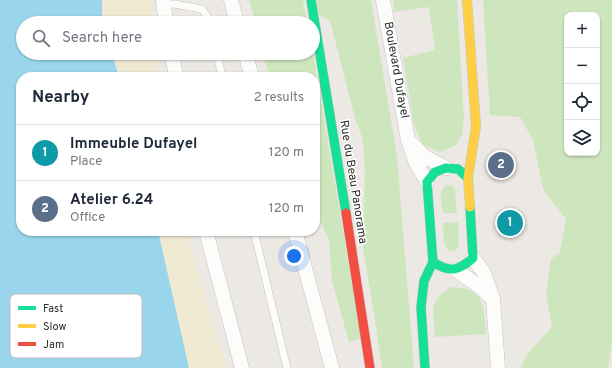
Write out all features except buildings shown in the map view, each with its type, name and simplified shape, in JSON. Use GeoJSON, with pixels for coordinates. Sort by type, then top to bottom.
{"type":"FeatureCollection","features":[{"type":"Feature","properties":{"kind":"street"},"geometry":{"type":"LineString","coordinates":[[231,0],[235,16]]}},
{"type":"Feature","properties":{"kind":"street","name":"Rue du Beau Panorama"},"geometry":{"type":"LineString","coordinates":[[311,0],[314,16]]}},
{"type":"Feature","properties":{"kind":"street","name":"Boulevard Dufayel"},"geometry":{"type":"LineString","coordinates":[[383,0],[408,140],[416,163],[427,182]]}},
{"type":"Feature","properties":{"kind":"street"},"geometry":{"type":"LineString","coordinates":[[467,0],[475,138],[468,178],[473,258],[484,273],[493,299],[498,368]]}},
{"type":"Feature","properties":{"kind":"street"},"geometry":{"type":"LineString","coordinates":[[163,2],[165,16]]}},
{"type":"Feature","properties":{"kind":"street","name":"Rue du Beau Panorama"},"geometry":{"type":"LineString","coordinates":[[320,55],[370,368]]}},
{"type":"Feature","properties":{"kind":"street"},"geometry":{"type":"LineString","coordinates":[[173,60],[175,72]]}},
{"type":"Feature","properties":{"kind":"street"},"geometry":{"type":"LineString","coordinates":[[247,60],[251,72]]}},
{"type":"Feature","properties":{"kind":"street"},"geometry":{"type":"LineString","coordinates":[[465,150],[475,138]]}},
{"type":"Feature","properties":{"kind":"street"},"geometry":{"type":"LineString","coordinates":[[408,140],[425,157],[451,163],[468,178]]}},
{"type":"Feature","properties":{"kind":"street"},"geometry":{"type":"LineString","coordinates":[[425,368],[421,307],[424,281],[433,262],[427,182],[435,172],[451,163]]}},
{"type":"Feature","properties":{"kind":"street"},"geometry":{"type":"LineString","coordinates":[[207,236],[242,368]]}},
{"type":"Feature","properties":{"kind":"street"},"geometry":{"type":"LineString","coordinates":[[296,236],[332,368]]}},
{"type":"Feature","properties":{"kind":"street"},"geometry":{"type":"LineString","coordinates":[[443,280],[456,270],[466,265],[473,258]]}},
{"type":"Feature","properties":{"kind":"street"},"geometry":{"type":"LineString","coordinates":[[433,262],[443,269],[456,270],[476,284],[493,299]]}},
{"type":"Feature","properties":{"kind":"street"},"geometry":{"type":"LineString","coordinates":[[421,307],[431,291]]}},
{"type":"Feature","properties":{"kind":"lane"},"geometry":{"type":"LineString","coordinates":[[163,2],[202,10],[207,16]]}},
{"type":"Feature","properties":{"kind":"lane"},"geometry":{"type":"LineString","coordinates":[[218,60],[221,72]]}},
{"type":"Feature","properties":{"kind":"lane"},"geometry":{"type":"LineString","coordinates":[[255,236],[287,368]]}},
{"type":"Feature","properties":{"kind":"green space"},"geometry":{"type":"Polygon","coordinates":[[[249,0],[303,0],[306,16],[254,16],[249,0]]]}},
{"type":"Feature","properties":{"kind":"green space"},"geometry":{"type":"Polygon","coordinates":[[[315,0],[371,0],[397,156],[414,368],[382,368],[363,249],[365,170],[363,140],[355,118],[330,21],[317,13],[315,0]]]}},
{"type":"Feature","properties":{"kind":"green space"},"geometry":{"type":"Polygon","coordinates":[[[393,0],[457,0],[464,119],[462,135],[455,146],[439,152],[422,144],[414,124],[403,58],[435,50],[429,7],[395,12],[393,0]]]}},
{"type":"Feature","properties":{"kind":"green space"},"geometry":{"type":"Polygon","coordinates":[[[483,0],[612,0],[612,345],[608,368],[520,368],[529,352],[552,327],[546,294],[551,259],[560,252],[566,219],[543,189],[533,140],[520,117],[490,115],[483,0]]]}},
{"type":"Feature","properties":{"kind":"green space"},"geometry":{"type":"Polygon","coordinates":[[[264,60],[314,60],[316,72],[269,72],[264,60]]]}},
{"type":"Feature","properties":{"kind":"green space"},"geometry":{"type":"Polygon","coordinates":[[[320,95],[361,338],[349,342],[332,281],[329,240],[320,221],[320,95]]]}},
{"type":"Feature","properties":{"kind":"green space"},"geometry":{"type":"Polygon","coordinates":[[[447,185],[453,186],[455,190],[457,213],[443,213],[441,194],[444,187],[447,185]]]}},
{"type":"Feature","properties":{"kind":"green space"},"geometry":{"type":"Polygon","coordinates":[[[458,222],[459,244],[457,249],[451,251],[444,243],[443,223],[458,222]]]}},
{"type":"Feature","properties":{"kind":"green space"},"geometry":{"type":"Polygon","coordinates":[[[451,287],[462,288],[477,295],[483,306],[486,334],[435,337],[433,314],[435,303],[443,292],[451,287]]]}},
{"type":"Feature","properties":{"kind":"sand"},"geometry":{"type":"Polygon","coordinates":[[[101,0],[151,0],[152,16],[102,16],[101,0]]]}},
{"type":"Feature","properties":{"kind":"sand"},"geometry":{"type":"Polygon","coordinates":[[[109,60],[157,60],[158,72],[111,72],[109,60]]]}},
{"type":"Feature","properties":{"kind":"sand"},"geometry":{"type":"Polygon","coordinates":[[[142,236],[187,236],[216,334],[214,335],[216,340],[218,340],[227,368],[172,368],[142,236]]]}},
{"type":"Feature","properties":{"kind":"water"},"geometry":{"type":"Polygon","coordinates":[[[0,0],[102,0],[102,16],[16,16],[16,60],[114,60],[118,72],[16,72],[16,236],[159,236],[189,368],[0,368],[0,0]]]}},
{"type":"Feature","properties":{"kind":"traffic: fast"},"geometry":{"type":"LineString","coordinates":[[311,0],[314,16]]}},
{"type":"Feature","properties":{"kind":"traffic: fast"},"geometry":{"type":"LineString","coordinates":[[320,55],[346,213]]}},
{"type":"Feature","properties":{"kind":"traffic: fast"},"geometry":{"type":"LineString","coordinates":[[468,178],[458,169],[446,168],[435,172],[427,182],[433,262],[439,266],[454,269],[463,266],[473,258],[470,207]]}},
{"type":"Feature","properties":{"kind":"traffic: fast"},"geometry":{"type":"LineString","coordinates":[[425,368],[421,307],[424,281],[433,262]]}},
{"type":"Feature","properties":{"kind":"traffic: slow"},"geometry":{"type":"LineString","coordinates":[[467,0],[476,126],[468,178],[470,207]]}},
{"type":"Feature","properties":{"kind":"traffic: jam"},"geometry":{"type":"LineString","coordinates":[[346,213],[370,368]]}},
{"type":"Feature","properties":{"kind":"place","name":"Atelier 6.24"},"geometry":{"type":"Point","coordinates":[501,165]}},
{"type":"Feature","properties":{"kind":"place","name":"Immeuble Dufayel"},"geometry":{"type":"Point","coordinates":[510,223]}}]}
